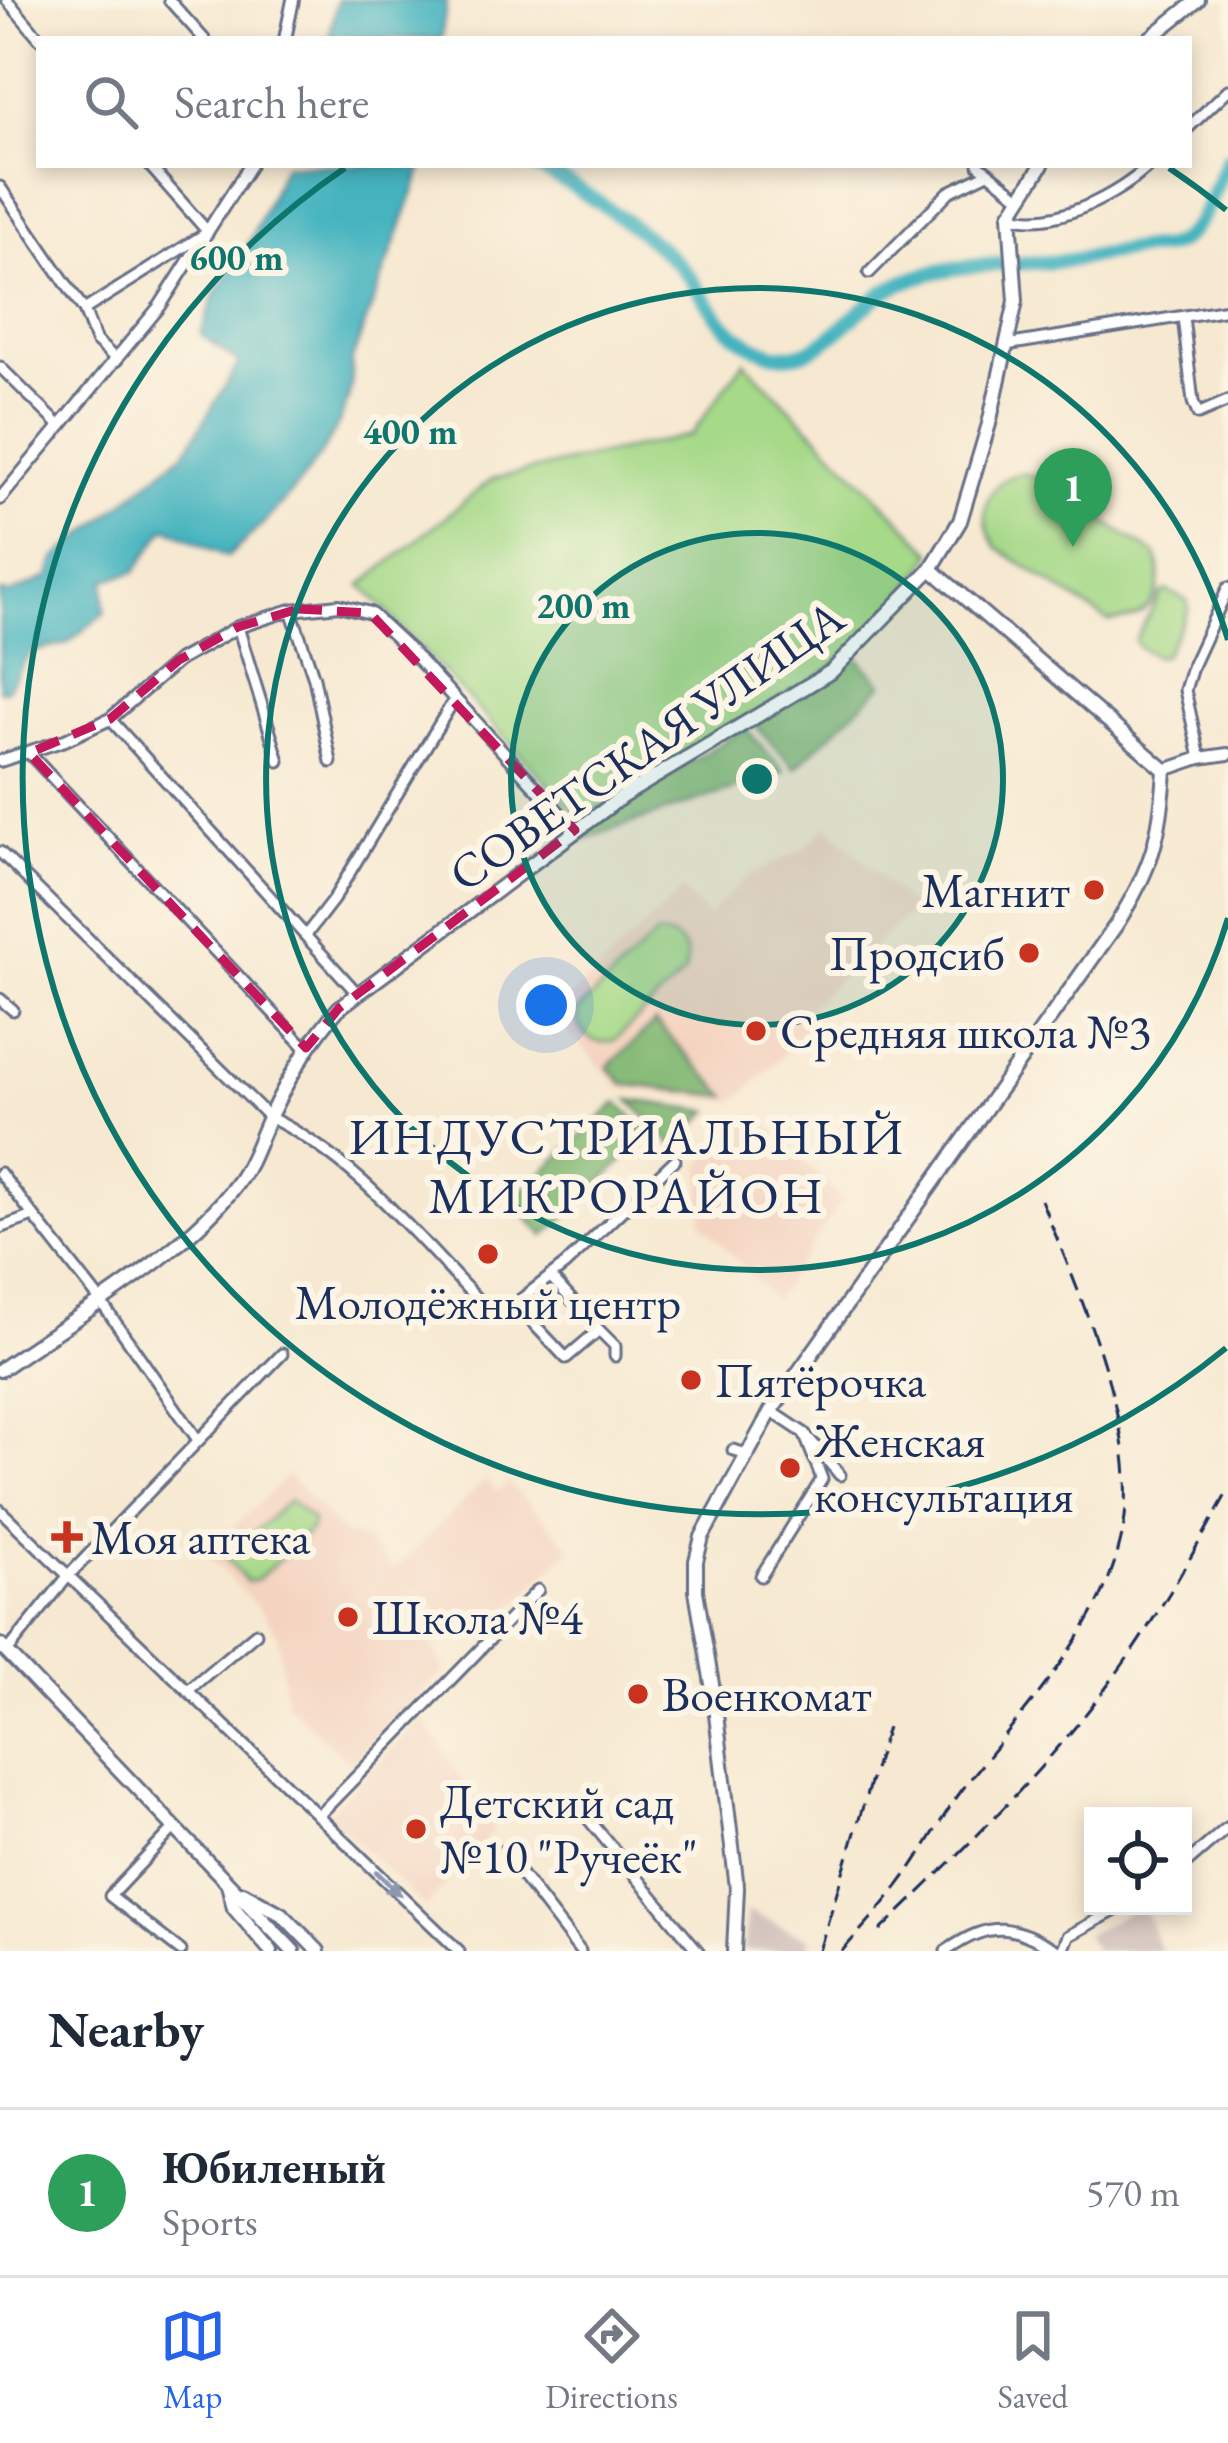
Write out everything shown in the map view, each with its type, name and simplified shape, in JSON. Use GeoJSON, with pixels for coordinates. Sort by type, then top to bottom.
{"type":"FeatureCollection","features":[{"type":"Feature","properties":{"kind":"main road"},"geometry":{"type":"LineString","coordinates":[[1153,36],[1198,0]]}},
{"type":"Feature","properties":{"kind":"main road","name":"СОВЕТСКАЯ УЛИЦА"},"geometry":{"type":"LineString","coordinates":[[0,1370],[196,1228],[231,1192],[249,1166],[306,1048],[357,993],[623,796],[832,671],[931,569],[960,521],[1016,301],[1010,215],[1040,168]]}},
{"type":"Feature","properties":{"kind":"main road"},"geometry":{"type":"LineString","coordinates":[[734,1951],[737,1888],[713,1690],[699,1616],[696,1561],[709,1522],[740,1452],[1123,914],[1156,847],[1163,819],[1165,770],[931,569]]}},
{"type":"Feature","properties":{"kind":"main road"},"geometry":{"type":"LineString","coordinates":[[2,1652],[293,1951]]}},
{"type":"Feature","properties":{"kind":"main road"},"geometry":{"type":"LineString","coordinates":[[227,1882],[234,1908],[271,1951]]}},
{"type":"Feature","properties":{"kind":"main road"},"geometry":{"type":"LineString","coordinates":[[227,1882],[283,1915],[318,1951]]}},
{"type":"Feature","properties":{"kind":"street"},"geometry":{"type":"LineString","coordinates":[[7,0],[37,36]]}},
{"type":"Feature","properties":{"kind":"street"},"geometry":{"type":"LineString","coordinates":[[169,0],[201,36]]}},
{"type":"Feature","properties":{"kind":"street"},"geometry":{"type":"LineString","coordinates":[[286,36],[293,0]]}},
{"type":"Feature","properties":{"kind":"street"},"geometry":{"type":"LineString","coordinates":[[1192,125],[1228,90]]}},
{"type":"Feature","properties":{"kind":"street"},"geometry":{"type":"LineString","coordinates":[[152,168],[208,232]]}},
{"type":"Feature","properties":{"kind":"street"},"geometry":{"type":"LineString","coordinates":[[0,499],[160,306],[248,168]]}},
{"type":"Feature","properties":{"kind":"street"},"geometry":{"type":"LineString","coordinates":[[1010,215],[1037,220],[1085,206],[1147,168]]}},
{"type":"Feature","properties":{"kind":"street"},"geometry":{"type":"LineString","coordinates":[[868,273],[949,192],[982,169],[1020,197]]}},
{"type":"Feature","properties":{"kind":"street"},"geometry":{"type":"LineString","coordinates":[[0,187],[84,310],[96,340],[117,360]]}},
{"type":"Feature","properties":{"kind":"street"},"geometry":{"type":"LineString","coordinates":[[84,310],[208,232]]}},
{"type":"Feature","properties":{"kind":"street"},"geometry":{"type":"LineString","coordinates":[[1006,345],[1228,309]]}},
{"type":"Feature","properties":{"kind":"street"},"geometry":{"type":"LineString","coordinates":[[1183,317],[1192,402],[1198,415],[1228,401]]}},
{"type":"Feature","properties":{"kind":"street"},"geometry":{"type":"LineString","coordinates":[[0,367],[60,426]]}},
{"type":"Feature","properties":{"kind":"street"},"geometry":{"type":"LineString","coordinates":[[1200,758],[1185,690],[1228,588]]}},
{"type":"Feature","properties":{"kind":"street"},"geometry":{"type":"LineString","coordinates":[[0,761],[110,719],[179,659],[238,627],[291,610],[339,605],[370,613],[410,650],[575,830]]}},
{"type":"Feature","properties":{"kind":"street"},"geometry":{"type":"LineString","coordinates":[[291,610],[314,678],[332,762]]}},
{"type":"Feature","properties":{"kind":"street"},"geometry":{"type":"LineString","coordinates":[[238,627],[279,761]]}},
{"type":"Feature","properties":{"kind":"street"},"geometry":{"type":"LineString","coordinates":[[306,935],[454,700]]}},
{"type":"Feature","properties":{"kind":"street"},"geometry":{"type":"LineString","coordinates":[[110,719],[357,993]]}},
{"type":"Feature","properties":{"kind":"street"},"geometry":{"type":"LineString","coordinates":[[29,753],[306,1048]]}},
{"type":"Feature","properties":{"kind":"street"},"geometry":{"type":"LineString","coordinates":[[1165,770],[1228,754]]}},
{"type":"Feature","properties":{"kind":"street"},"geometry":{"type":"LineString","coordinates":[[0,852],[269,1117],[305,1135],[364,1180],[480,1302],[496,1309],[515,1304],[675,1160]]}},
{"type":"Feature","properties":{"kind":"street"},"geometry":{"type":"LineString","coordinates":[[0,999],[13,1010]]}},
{"type":"Feature","properties":{"kind":"street"},"geometry":{"type":"LineString","coordinates":[[0,1172],[100,1299],[198,1440]]}},
{"type":"Feature","properties":{"kind":"street"},"geometry":{"type":"LineString","coordinates":[[0,1228],[33,1216]]}},
{"type":"Feature","properties":{"kind":"street"},"geometry":{"type":"LineString","coordinates":[[550,1276],[615,1346],[615,1356]]}},
{"type":"Feature","properties":{"kind":"street"},"geometry":{"type":"LineString","coordinates":[[515,1304],[566,1358],[598,1330]]}},
{"type":"Feature","properties":{"kind":"street"},"geometry":{"type":"LineString","coordinates":[[2,1652],[69,1575],[282,1354]]}},
{"type":"Feature","properties":{"kind":"street"},"geometry":{"type":"LineString","coordinates":[[771,1412],[804,1433],[840,1475]]}},
{"type":"Feature","properties":{"kind":"street"},"geometry":{"type":"LineString","coordinates":[[761,1576],[822,1479],[804,1433]]}},
{"type":"Feature","properties":{"kind":"street"},"geometry":{"type":"LineString","coordinates":[[0,1510],[459,1951]]}},
{"type":"Feature","properties":{"kind":"street"},"geometry":{"type":"LineString","coordinates":[[318,1816],[538,1590]]}},
{"type":"Feature","properties":{"kind":"street"},"geometry":{"type":"LineString","coordinates":[[188,1690],[256,1633]]}},
{"type":"Feature","properties":{"kind":"street"},"geometry":{"type":"LineString","coordinates":[[585,1815],[698,1951]]}},
{"type":"Feature","properties":{"kind":"street"},"geometry":{"type":"LineString","coordinates":[[1192,1858],[1228,1827]]}},
{"type":"Feature","properties":{"kind":"street"},"geometry":{"type":"LineString","coordinates":[[174,1828],[110,1896],[181,1951]]}},
{"type":"Feature","properties":{"kind":"street"},"geometry":{"type":"LineString","coordinates":[[503,1851],[580,1951]]}},
{"type":"Feature","properties":{"kind":"street"},"geometry":{"type":"LineString","coordinates":[[946,1951],[971,1934],[991,1928],[1019,1930],[1060,1951],[1068,1936],[1106,1915]]}},
{"type":"Feature","properties":{"kind":"highlighted area"},"geometry":{"type":"Polygon","coordinates":[[[298,609],[370,613],[575,830],[339,1008],[306,1048],[29,753],[110,719],[179,660],[238,627],[298,609]]]}},
{"type":"Feature","properties":{"kind":"shaded area"},"geometry":{"type":"Polygon","coordinates":[[[827,825],[914,909],[803,1013],[814,1025],[735,1102],[621,1088],[552,1015],[682,890],[708,916],[747,876],[803,849],[827,825]]]}},
{"type":"Feature","properties":{"kind":"shaded area"},"geometry":{"type":"Polygon","coordinates":[[[755,1113],[842,1200],[774,1300],[702,1223],[701,1164],[755,1113]]]}},
{"type":"Feature","properties":{"kind":"shaded area","name":"Школа №4"},"geometry":{"type":"Polygon","coordinates":[[[288,1475],[343,1533],[365,1540],[394,1570],[485,1480],[498,1492],[508,1482],[572,1548],[490,1631],[461,1614],[456,1621],[417,1599],[433,1620],[432,1645],[445,1670],[350,1763],[286,1704],[278,1635],[206,1553],[288,1475]]]}},
{"type":"Feature","properties":{"kind":"shaded area"},"geometry":{"type":"Polygon","coordinates":[[[423,1719],[494,1830],[426,1907],[326,1814],[423,1719]]]}},
{"type":"Feature","properties":{"kind":"shaded area"},"geometry":{"type":"Polygon","coordinates":[[[747,1911],[810,1939],[804,1951],[743,1951],[747,1911]]]}},
{"type":"Feature","properties":{"kind":"shaded area"},"geometry":{"type":"Polygon","coordinates":[[[1122,1915],[1147,1915],[1160,1951],[1095,1951],[1085,1935],[1122,1915]]]}},
{"type":"Feature","properties":{"kind":"green space"},"geometry":{"type":"Polygon","coordinates":[[[744,361],[933,553],[885,616],[828,670],[641,779],[582,820],[362,585],[492,479],[691,435],[744,361]]]}},
{"type":"Feature","properties":{"kind":"green space"},"geometry":{"type":"Polygon","coordinates":[[[1023,473],[1038,478],[1156,555],[1157,593],[1144,611],[1108,621],[998,548],[987,525],[987,502],[999,483],[1023,473]]]}},
{"type":"Feature","properties":{"kind":"green space"},"geometry":{"type":"Polygon","coordinates":[[[1167,591],[1187,600],[1189,609],[1164,655],[1157,657],[1138,647],[1135,640],[1167,591]]]}},
{"type":"Feature","properties":{"kind":"green space"},"geometry":{"type":"Polygon","coordinates":[[[856,656],[883,684],[795,768],[754,724],[836,675],[856,656]]]}},
{"type":"Feature","properties":{"kind":"green space"},"geometry":{"type":"Polygon","coordinates":[[[745,728],[785,772],[572,843],[571,837],[745,728]]]}},
{"type":"Feature","properties":{"kind":"green space"},"geometry":{"type":"Polygon","coordinates":[[[656,935],[682,946],[684,974],[615,1040],[600,1042],[588,1037],[577,1012],[656,935]]]}},
{"type":"Feature","properties":{"kind":"green space"},"geometry":{"type":"Polygon","coordinates":[[[655,1022],[727,1096],[624,1084],[608,1067],[655,1022]]]}},
{"type":"Feature","properties":{"kind":"green space"},"geometry":{"type":"Polygon","coordinates":[[[630,1100],[710,1111],[674,1146],[630,1100]]]}},
{"type":"Feature","properties":{"kind":"green space"},"geometry":{"type":"Polygon","coordinates":[[[618,1102],[650,1135],[545,1236],[512,1201],[618,1102]]]}},
{"type":"Feature","properties":{"kind":"green space"},"geometry":{"type":"Polygon","coordinates":[[[289,1500],[312,1520],[311,1529],[257,1580],[247,1582],[227,1558],[289,1500]]]}},
{"type":"Feature","properties":{"kind":"water"},"geometry":{"type":"Polygon","coordinates":[[[337,0],[447,0],[441,36],[330,36],[337,0]]]}},
{"type":"Feature","properties":{"kind":"water"},"geometry":{"type":"Polygon","coordinates":[[[283,168],[423,168],[351,362],[351,387],[343,414],[289,495],[227,557],[166,527],[135,572],[105,580],[104,613],[67,644],[31,652],[6,690],[0,691],[0,592],[10,594],[50,576],[55,559],[186,451],[239,363],[201,334],[215,295],[252,237],[283,168]]]}},
{"type":"Feature","properties":{"kind":"waterway"},"geometry":{"type":"LineString","coordinates":[[537,168],[587,195],[662,249],[733,333],[765,351],[784,355],[817,346],[889,289],[928,274],[1172,245],[1199,220],[1228,159]]}},
{"type":"Feature","properties":{"kind":"railway"},"geometry":{"type":"LineString","coordinates":[[842,1951],[900,1884],[962,1790],[1062,1662],[1103,1593],[1117,1556],[1125,1517],[1122,1439],[1087,1314],[1041,1200]]}},
{"type":"Feature","properties":{"kind":"railway"},"geometry":{"type":"LineString","coordinates":[[880,1931],[1019,1792],[1095,1702],[1149,1626],[1228,1491]]}},
{"type":"Feature","properties":{"kind":"railway"},"geometry":{"type":"LineString","coordinates":[[819,1951],[887,1727]]}},
{"type":"Feature","properties":{"kind":"place","name":"Юбиленый"},"geometry":{"type":"Point","coordinates":[1073,547]}},
{"type":"Feature","properties":{"kind":"place","name":"Магнит"},"geometry":{"type":"Point","coordinates":[1094,890]}},
{"type":"Feature","properties":{"kind":"place","name":"Продсиб"},"geometry":{"type":"Point","coordinates":[1029,953]}},
{"type":"Feature","properties":{"kind":"place","name":"Средняя школа №3"},"geometry":{"type":"Point","coordinates":[756,1031]}},
{"type":"Feature","properties":{"kind":"place","name":"Молодёжный центр"},"geometry":{"type":"Point","coordinates":[488,1254]}},
{"type":"Feature","properties":{"kind":"place","name":"Пятёрочка"},"geometry":{"type":"Point","coordinates":[691,1380]}},
{"type":"Feature","properties":{"kind":"place","name":"Женская консультация"},"geometry":{"type":"Point","coordinates":[790,1468]}},
{"type":"Feature","properties":{"kind":"place","name":"Моя аптека"},"geometry":{"type":"Point","coordinates":[67,1537]}},
{"type":"Feature","properties":{"kind":"place","name":"Школа №4"},"geometry":{"type":"Point","coordinates":[348,1617]}},
{"type":"Feature","properties":{"kind":"place","name":"Военкомат"},"geometry":{"type":"Point","coordinates":[638,1694]}},
{"type":"Feature","properties":{"kind":"place","name":"Детский сад №10 \"Ручеёк\""},"geometry":{"type":"Point","coordinates":[416,1829]}},
{"type":"Feature","properties":{"kind":"district","name":"ИНДУСТРИАЛЬНЫЙ МИКРОРАЙОН"},"geometry":{"type":"Point","coordinates":[627,1165]}}]}
